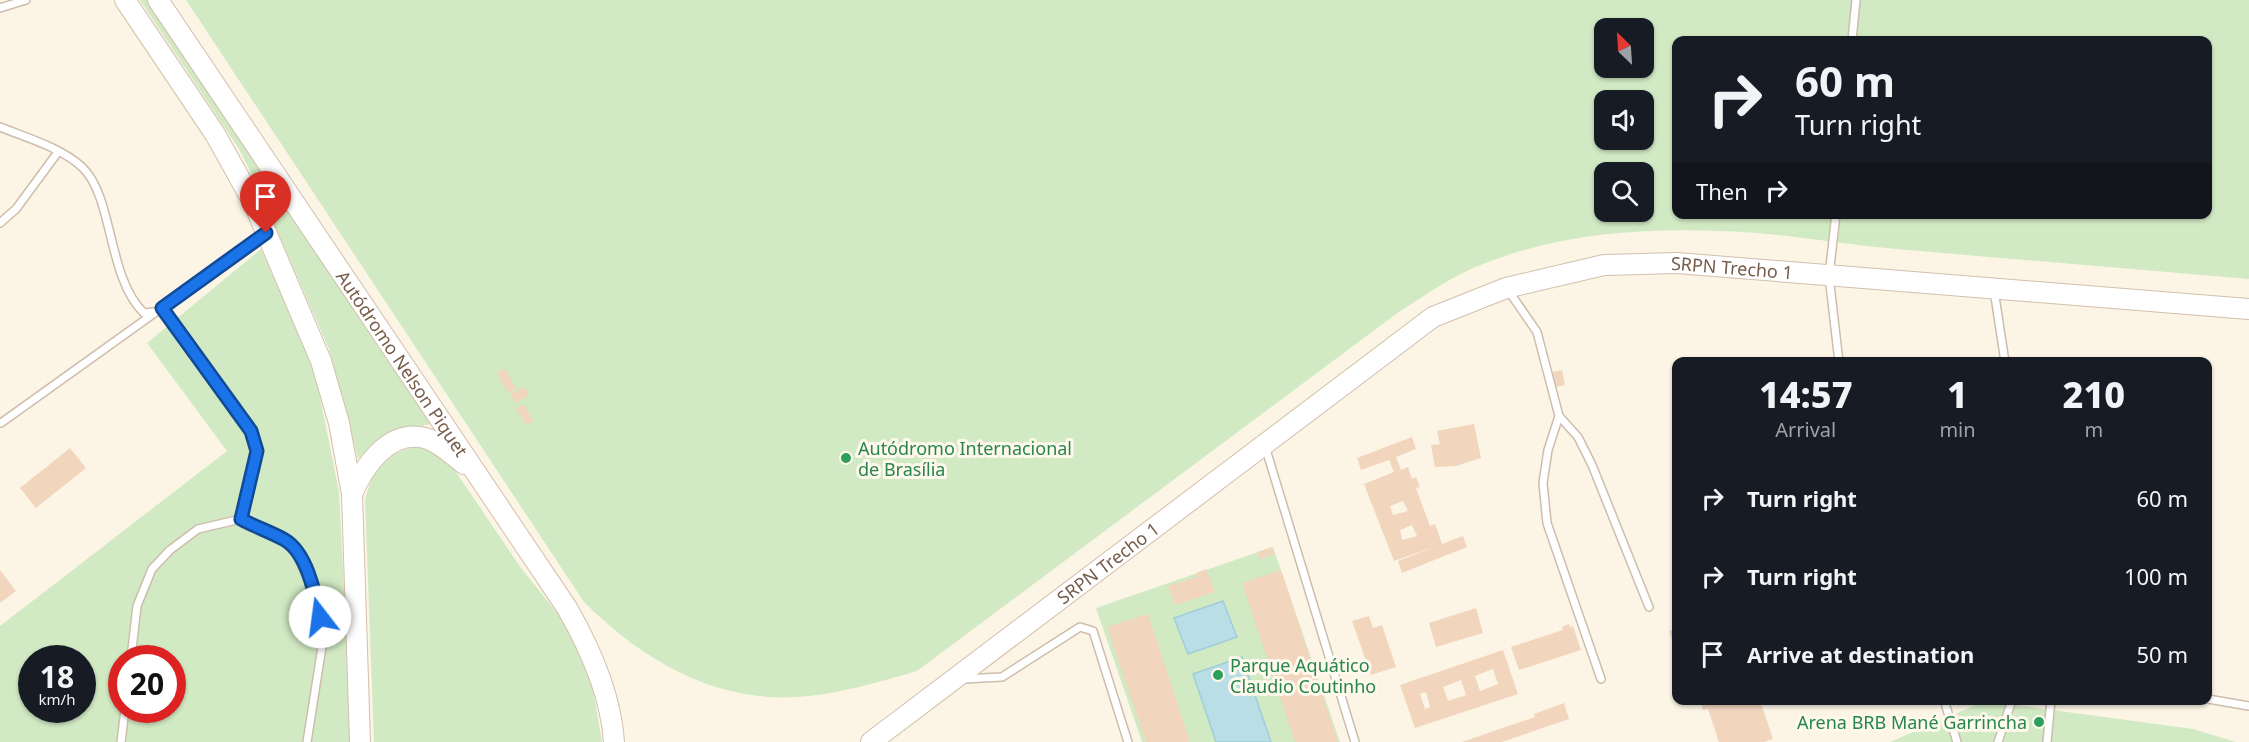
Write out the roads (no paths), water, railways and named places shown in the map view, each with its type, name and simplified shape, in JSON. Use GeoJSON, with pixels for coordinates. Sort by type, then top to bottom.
{"type":"FeatureCollection","features":[{"type":"Feature","properties":{"kind":"main road"},"geometry":{"type":"LineString","coordinates":[[125,0],[215,134],[254,204],[321,361],[339,423],[352,494],[360,742]]}},
{"type":"Feature","properties":{"kind":"main road","name":"Autódromo Nelson Piquet"},"geometry":{"type":"LineString","coordinates":[[158,0],[548,578],[585,641],[613,721],[614,742]]}},
{"type":"Feature","properties":{"kind":"main road","name":"SRPN Trecho 1"},"geometry":{"type":"LineString","coordinates":[[871,742],[1433,317],[1506,288],[1604,265],[1677,263],[2249,309]]}},
{"type":"Feature","properties":{"kind":"main road"},"geometry":{"type":"LineString","coordinates":[[352,494],[362,471],[378,453],[401,439],[425,438],[474,471]]}},
{"type":"Feature","properties":{"kind":"main road"},"geometry":{"type":"LineString","coordinates":[[613,721],[630,742]]}},
{"type":"Feature","properties":{"kind":"lane"},"geometry":{"type":"LineString","coordinates":[[0,8],[26,0]]}},
{"type":"Feature","properties":{"kind":"lane"},"geometry":{"type":"LineString","coordinates":[[1852,36],[1856,0]]}},
{"type":"Feature","properties":{"kind":"lane"},"geometry":{"type":"LineString","coordinates":[[0,127],[58,152],[81,166],[93,179],[121,273],[135,305],[144,313],[153,312]]}},
{"type":"Feature","properties":{"kind":"lane"},"geometry":{"type":"LineString","coordinates":[[0,223],[16,209],[58,152]]}},
{"type":"Feature","properties":{"kind":"lane"},"geometry":{"type":"LineString","coordinates":[[1835,219],[1829,276],[1838,357]]}},
{"type":"Feature","properties":{"kind":"lane"},"geometry":{"type":"LineString","coordinates":[[1,423],[266,233]]}},
{"type":"Feature","properties":{"kind":"lane"},"geometry":{"type":"LineString","coordinates":[[1506,288],[1537,332],[1559,416],[1578,437],[1592,465],[1649,607]]}},
{"type":"Feature","properties":{"kind":"lane"},"geometry":{"type":"LineString","coordinates":[[1994,289],[2004,357]]}},
{"type":"Feature","properties":{"kind":"lane"},"geometry":{"type":"LineString","coordinates":[[162,308],[251,431],[257,451],[241,519]]}},
{"type":"Feature","properties":{"kind":"lane"},"geometry":{"type":"LineString","coordinates":[[1559,416],[1548,450],[1543,483],[1547,523],[1601,679]]}},
{"type":"Feature","properties":{"kind":"lane"},"geometry":{"type":"LineString","coordinates":[[1264,445],[1355,742]]}},
{"type":"Feature","properties":{"kind":"lane"},"geometry":{"type":"LineString","coordinates":[[132,645],[137,606],[152,569],[170,550],[198,530],[241,519],[287,541],[298,556],[316,600],[324,634],[307,742]]}},
{"type":"Feature","properties":{"kind":"lane","name":"SRPN Trecho 1"},"geometry":{"type":"LineString","coordinates":[[952,680],[1002,677],[1080,627],[1093,631],[1128,742]]}},
{"type":"Feature","properties":{"kind":"lane"},"geometry":{"type":"LineString","coordinates":[[2212,700],[2249,706]]}},
{"type":"Feature","properties":{"kind":"lane"},"geometry":{"type":"LineString","coordinates":[[1946,705],[1957,742]]}},
{"type":"Feature","properties":{"kind":"lane"},"geometry":{"type":"LineString","coordinates":[[1998,742],[2010,705]]}},
{"type":"Feature","properties":{"kind":"lane"},"geometry":{"type":"LineString","coordinates":[[2048,742],[2050,705]]}},
{"type":"Feature","properties":{"kind":"lane"},"geometry":{"type":"LineString","coordinates":[[121,742],[123,723]]}},
{"type":"Feature","properties":{"kind":"water"},"geometry":{"type":"Polygon","coordinates":[[[1223,601],[1237,637],[1188,654],[1174,618],[1223,601]]]}},
{"type":"Feature","properties":{"kind":"water"},"geometry":{"type":"Polygon","coordinates":[[[1242,657],[1271,742],[1216,742],[1193,674],[1242,657]]]}},
{"type":"Feature","properties":{"kind":"place","name":"Autódromo Internacional de Brasília"},"geometry":{"type":"Point","coordinates":[846,458]}},
{"type":"Feature","properties":{"kind":"place","name":"Parque Aquático Claudio Coutinho"},"geometry":{"type":"Point","coordinates":[1218,675]}},
{"type":"Feature","properties":{"kind":"place","name":"Arena BRB Mané Garrincha"},"geometry":{"type":"Point","coordinates":[2039,722]}}]}
